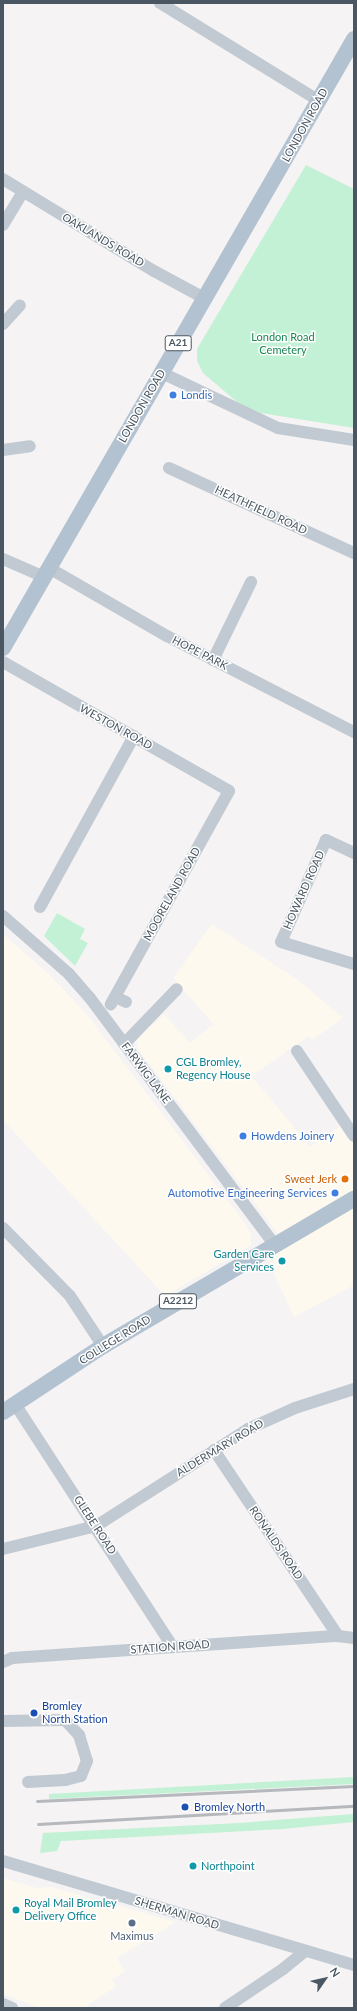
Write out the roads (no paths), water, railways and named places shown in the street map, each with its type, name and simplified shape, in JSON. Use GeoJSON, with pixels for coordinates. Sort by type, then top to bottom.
{"type":"FeatureCollection","features":[{"type":"Feature","properties":{"kind":"main road","name":"LONDON ROAD"},"geometry":{"type":"LineString","coordinates":[[3,648],[354,39]]}},
{"type":"Feature","properties":{"kind":"main road","name":"COLLEGE ROAD"},"geometry":{"type":"LineString","coordinates":[[9,1408],[103,1346],[274,1244],[354,1199]]}},
{"type":"Feature","properties":{"kind":"street"},"geometry":{"type":"LineString","coordinates":[[160,3],[319,101]]}},
{"type":"Feature","properties":{"kind":"street","name":"OAKLANDS ROAD"},"geometry":{"type":"LineString","coordinates":[[3,179],[154,271],[204,298]]}},
{"type":"Feature","properties":{"kind":"street"},"geometry":{"type":"LineString","coordinates":[[3,225],[23,192]]}},
{"type":"Feature","properties":{"kind":"street"},"geometry":{"type":"LineString","coordinates":[[3,324],[20,305]]}},
{"type":"Feature","properties":{"kind":"street"},"geometry":{"type":"LineString","coordinates":[[162,372],[278,428],[354,440]]}},
{"type":"Feature","properties":{"kind":"street"},"geometry":{"type":"LineString","coordinates":[[4,453],[30,446]]}},
{"type":"Feature","properties":{"kind":"street","name":"HEATHFIELD ROAD"},"geometry":{"type":"LineString","coordinates":[[169,468],[354,553]]}},
{"type":"Feature","properties":{"kind":"street","name":"HOPE PARK"},"geometry":{"type":"LineString","coordinates":[[3,559],[46,573],[354,732]]}},
{"type":"Feature","properties":{"kind":"street"},"geometry":{"type":"LineString","coordinates":[[212,660],[251,582]]}},
{"type":"Feature","properties":{"kind":"street","name":"WESTON ROAD"},"geometry":{"type":"LineString","coordinates":[[3,662],[230,790]]}},
{"type":"Feature","properties":{"kind":"street"},"geometry":{"type":"LineString","coordinates":[[40,907],[134,736]]}},
{"type":"Feature","properties":{"kind":"street","name":"MOORELAND ROAD"},"geometry":{"type":"LineString","coordinates":[[126,1002],[113,1000],[230,790]]}},
{"type":"Feature","properties":{"kind":"street","name":"HOWARD ROAD"},"geometry":{"type":"LineString","coordinates":[[354,853],[326,840],[281,942],[354,964]]}},
{"type":"Feature","properties":{"kind":"street","name":"FARWIG LANE"},"geometry":{"type":"LineString","coordinates":[[3,916],[69,974],[124,1044],[274,1244]]}},
{"type":"Feature","properties":{"kind":"street"},"geometry":{"type":"LineString","coordinates":[[124,1044],[177,989]]}},
{"type":"Feature","properties":{"kind":"street"},"geometry":{"type":"LineString","coordinates":[[297,1051],[354,1136]]}},
{"type":"Feature","properties":{"kind":"street"},"geometry":{"type":"LineString","coordinates":[[3,1228],[70,1296],[103,1346]]}},
{"type":"Feature","properties":{"kind":"street","name":"ALDERMARY ROAD"},"geometry":{"type":"LineString","coordinates":[[3,1549],[96,1526],[214,1450],[266,1420],[354,1389]]}},
{"type":"Feature","properties":{"kind":"street","name":"GLEBE ROAD"},"geometry":{"type":"LineString","coordinates":[[9,1408],[96,1526],[173,1647]]}},
{"type":"Feature","properties":{"kind":"street","name":"RONALDS ROAD"},"geometry":{"type":"LineString","coordinates":[[214,1450],[338,1636]]}},
{"type":"Feature","properties":{"kind":"street","name":"STATION ROAD"},"geometry":{"type":"LineString","coordinates":[[3,1662],[12,1658],[338,1636],[354,1638]]}},
{"type":"Feature","properties":{"kind":"street"},"geometry":{"type":"LineString","coordinates":[[3,1721],[65,1720],[79,1735],[87,1761],[81,1776],[65,1780],[28,1782]]}},
{"type":"Feature","properties":{"kind":"street","name":"SHERMAN ROAD"},"geometry":{"type":"LineString","coordinates":[[3,1861],[354,1965]]}},
{"type":"Feature","properties":{"kind":"street"},"geometry":{"type":"LineString","coordinates":[[225,2008],[283,1969],[305,1951]]}},
{"type":"Feature","properties":{"kind":"street"},"geometry":{"type":"LineString","coordinates":[[3,2004],[12,2008]]}},
{"type":"Feature","properties":{"kind":"railway"},"geometry":{"type":"LineString","coordinates":[[37,1801],[354,1786]]}},
{"type":"Feature","properties":{"kind":"railway"},"geometry":{"type":"LineString","coordinates":[[38,1824],[354,1806]]}},
{"type":"Feature","properties":{"kind":"place","name":"Londis"},"geometry":{"type":"Point","coordinates":[173,395]}},
{"type":"Feature","properties":{"kind":"place","name":"CGL Bromley, Regency House"},"geometry":{"type":"Point","coordinates":[168,1069]}},
{"type":"Feature","properties":{"kind":"place","name":"Howdens Joinery"},"geometry":{"type":"Point","coordinates":[243,1136]}},
{"type":"Feature","properties":{"kind":"place","name":"Sweet Jerk"},"geometry":{"type":"Point","coordinates":[345,1179]}},
{"type":"Feature","properties":{"kind":"place","name":"Automotive Engineering Services"},"geometry":{"type":"Point","coordinates":[335,1193]}},
{"type":"Feature","properties":{"kind":"place","name":"Garden Care Services"},"geometry":{"type":"Point","coordinates":[282,1261]}},
{"type":"Feature","properties":{"kind":"place","name":"Bromley North Station"},"geometry":{"type":"Point","coordinates":[34,1713]}},
{"type":"Feature","properties":{"kind":"place","name":"Bromley North"},"geometry":{"type":"Point","coordinates":[185,1807]}},
{"type":"Feature","properties":{"kind":"place","name":"Northpoint"},"geometry":{"type":"Point","coordinates":[193,1866]}},
{"type":"Feature","properties":{"kind":"place","name":"Royal Mail Bromley Delivery Office"},"geometry":{"type":"Point","coordinates":[16,1910]}},
{"type":"Feature","properties":{"kind":"place","name":"Maximus"},"geometry":{"type":"Point","coordinates":[132,1923]}},
{"type":"Feature","properties":{"kind":"park label","name":"London Road Cemetery"},"geometry":{"type":"Point","coordinates":[283,344]}}]}
